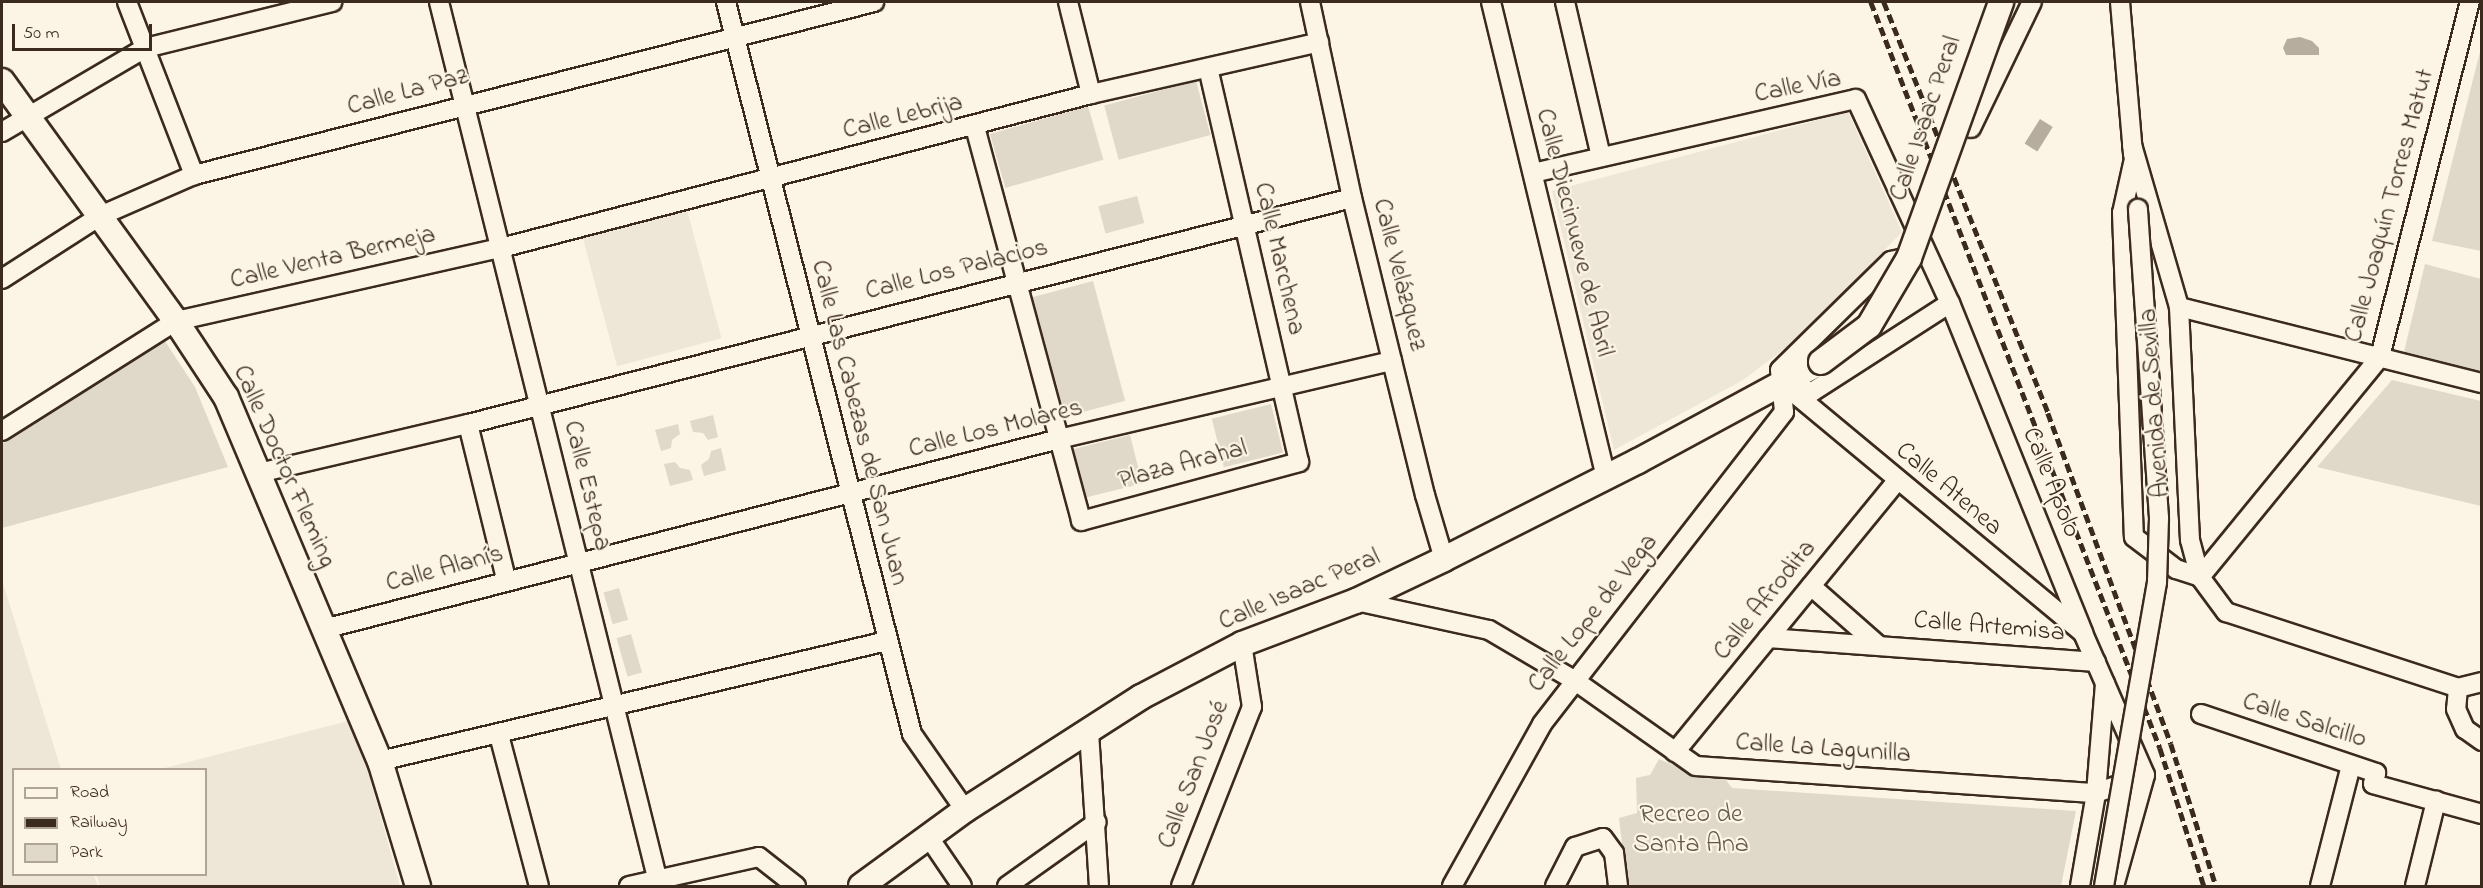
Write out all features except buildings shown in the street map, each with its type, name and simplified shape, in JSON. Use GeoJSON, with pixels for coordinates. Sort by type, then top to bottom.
{"type":"FeatureCollection","features":[{"type":"Feature","properties":{"kind":"main road","name":"Calle Isaac Peral"},"geometry":{"type":"LineString","coordinates":[[861,886],[965,810],[1141,697],[1242,644],[1356,601],[1606,477],[1821,362],[1869,326],[1909,258],[2001,2]]}},
{"type":"Feature","properties":{"kind":"main road","name":"Calle Doctor Fleming"},"geometry":{"type":"LineString","coordinates":[[2,81],[176,321],[226,397],[380,761],[418,886]]}},
{"type":"Feature","properties":{"kind":"street"},"geometry":{"type":"LineString","coordinates":[[127,2],[194,175]]}},
{"type":"Feature","properties":{"kind":"street"},"geometry":{"type":"LineString","coordinates":[[2,132],[145,48],[332,2]]}},
{"type":"Feature","properties":{"kind":"street","name":"Calle Estepa"},"geometry":{"type":"LineString","coordinates":[[440,2],[659,883]]}},
{"type":"Feature","properties":{"kind":"street","name":"Calle Las Cabezas de San Juan"},"geometry":{"type":"LineString","coordinates":[[726,2],[912,734],[965,810]]}},
{"type":"Feature","properties":{"kind":"street","name":"Calle La Paz"},"geometry":{"type":"LineString","coordinates":[[2,279],[100,216],[194,175],[734,35],[874,2]]}},
{"type":"Feature","properties":{"kind":"street"},"geometry":{"type":"LineString","coordinates":[[1068,2],[1090,94]]}},
{"type":"Feature","properties":{"kind":"street","name":"Calle Velázquez"},"geometry":{"type":"LineString","coordinates":[[1310,2],[1352,198],[1444,559]]}},
{"type":"Feature","properties":{"kind":"street","name":"Calle Diecinueve de Abril"},"geometry":{"type":"LineString","coordinates":[[1491,2],[1606,477]]}},
{"type":"Feature","properties":{"kind":"street"},"geometry":{"type":"LineString","coordinates":[[1565,2],[1601,157]]}},
{"type":"Feature","properties":{"kind":"street","name":"Calle Isaac Peral"},"geometry":{"type":"LineString","coordinates":[[1971,128],[2032,2]]}},
{"type":"Feature","properties":{"kind":"street","name":"Avenida de Sevilla"},"geometry":{"type":"LineString","coordinates":[[2104,886],[2157,582],[2159,518],[2138,209],[2120,2]]}},
{"type":"Feature","properties":{"kind":"street","name":"Calle Joaquín Torres Matut"},"geometry":{"type":"LineString","coordinates":[[2200,577],[2380,357],[2470,2]]}},
{"type":"Feature","properties":{"kind":"street","name":"Calle Lebrija"},"geometry":{"type":"LineString","coordinates":[[501,248],[770,177],[975,127],[1090,94],[1319,42]]}},
{"type":"Feature","properties":{"kind":"street","name":"Calle Marchena"},"geometry":{"type":"LineString","coordinates":[[1208,68],[1299,462]]}},
{"type":"Feature","properties":{"kind":"street","name":"Calle Vía"},"geometry":{"type":"LineString","coordinates":[[1533,173],[1856,99],[1950,303]]}},
{"type":"Feature","properties":{"kind":"street"},"geometry":{"type":"LineString","coordinates":[[975,127],[1059,439]]}},
{"type":"Feature","properties":{"kind":"street","name":"Avenida de Sevilla"},"geometry":{"type":"LineString","coordinates":[[2133,152],[2179,307],[2190,540],[2200,577]]}},
{"type":"Feature","properties":{"kind":"street","name":"Avenida de Sevilla"},"geometry":{"type":"LineString","coordinates":[[2133,152],[2122,213],[2134,537],[2176,569],[2200,577]]}},
{"type":"Feature","properties":{"kind":"street","name":"Calle Los Palacios"},"geometry":{"type":"LineString","coordinates":[[259,473],[468,424],[1016,281],[1352,198]]}},
{"type":"Feature","properties":{"kind":"street","name":"Calle Venta Bermeja"},"geometry":{"type":"LineString","coordinates":[[2,430],[176,321],[501,248]]}},
{"type":"Feature","properties":{"kind":"street"},"geometry":{"type":"LineString","coordinates":[[1927,253],[1891,261],[1780,370],[1782,383],[1812,392],[1950,303]]}},
{"type":"Feature","properties":{"kind":"street","name":"Calle Apolo"},"geometry":{"type":"LineString","coordinates":[[1950,303],[2083,633],[2145,775]]}},
{"type":"Feature","properties":{"kind":"street"},"geometry":{"type":"LineString","coordinates":[[2179,307],[2481,383]]}},
{"type":"Feature","properties":{"kind":"street","name":"Calle Los Molares"},"geometry":{"type":"LineString","coordinates":[[579,563],[1059,439],[1392,361]]}},
{"type":"Feature","properties":{"kind":"street","name":"Calle Atenea"},"geometry":{"type":"LineString","coordinates":[[1782,383],[2039,599],[2083,633]]}},
{"type":"Feature","properties":{"kind":"street","name":"Calle Lope de Vega"},"geometry":{"type":"LineString","coordinates":[[1452,886],[1542,724],[1784,412],[1782,383]]}},
{"type":"Feature","properties":{"kind":"street"},"geometry":{"type":"LineString","coordinates":[[468,424],[506,579]]}},
{"type":"Feature","properties":{"kind":"street","name":"Plaza Arahal"},"geometry":{"type":"LineString","coordinates":[[1059,439],[1081,520],[1299,462]]}},
{"type":"Feature","properties":{"kind":"street","name":"Calle Afrodita"},"geometry":{"type":"LineString","coordinates":[[1675,752],[1897,481]]}},
{"type":"Feature","properties":{"kind":"street","name":"Calle Alanís"},"geometry":{"type":"LineString","coordinates":[[324,629],[506,579],[579,563]]}},
{"type":"Feature","properties":{"kind":"street"},"geometry":{"type":"LineString","coordinates":[[2200,577],[2226,612],[2458,688],[2481,680]]}},
{"type":"Feature","properties":{"kind":"street","name":"Calle Artemisa"},"geometry":{"type":"LineString","coordinates":[[1811,586],[1878,645]]}},
{"type":"Feature","properties":{"kind":"street"},"geometry":{"type":"LineString","coordinates":[[2039,599],[2064,587]]}},
{"type":"Feature","properties":{"kind":"street","name":"Calle La Lagunilla"},"geometry":{"type":"LineString","coordinates":[[1356,601],[1488,630],[1574,680],[1696,766],[2096,793]]}},
{"type":"Feature","properties":{"kind":"street","name":"Calle Artemisa"},"geometry":{"type":"LineString","coordinates":[[1768,638],[2096,662]]}},
{"type":"Feature","properties":{"kind":"street"},"geometry":{"type":"LineString","coordinates":[[380,761],[499,735],[887,641]]}},
{"type":"Feature","properties":{"kind":"street","name":"Calle San José"},"geometry":{"type":"LineString","coordinates":[[1181,886],[1252,707],[1242,644]]}},
{"type":"Feature","properties":{"kind":"street"},"geometry":{"type":"LineString","coordinates":[[2080,886],[2096,793],[2105,681]]}},
{"type":"Feature","properties":{"kind":"street"},"geometry":{"type":"LineString","coordinates":[[2458,688],[2456,709],[2465,729],[2481,741]]}},
{"type":"Feature","properties":{"kind":"street","name":"Calle Salcillo"},"geometry":{"type":"LineString","coordinates":[[2201,714],[2376,772],[2373,784],[2481,814]]}},
{"type":"Feature","properties":{"kind":"street"},"geometry":{"type":"LineString","coordinates":[[1089,732],[1097,822],[1099,886]]}},
{"type":"Feature","properties":{"kind":"street"},"geometry":{"type":"LineString","coordinates":[[499,735],[539,886]]}},
{"type":"Feature","properties":{"kind":"street"},"geometry":{"type":"LineString","coordinates":[[2320,886],[2351,765]]}},
{"type":"Feature","properties":{"kind":"street"},"geometry":{"type":"LineString","coordinates":[[2096,793],[2145,775]]}},
{"type":"Feature","properties":{"kind":"street"},"geometry":{"type":"LineString","coordinates":[[2114,886],[2145,775]]}},
{"type":"Feature","properties":{"kind":"street"},"geometry":{"type":"LineString","coordinates":[[2415,886],[2436,801]]}},
{"type":"Feature","properties":{"kind":"street"},"geometry":{"type":"LineString","coordinates":[[1007,886],[1097,822]]}},
{"type":"Feature","properties":{"kind":"street"},"geometry":{"type":"LineString","coordinates":[[928,836],[962,886]]}},
{"type":"Feature","properties":{"kind":"street"},"geometry":{"type":"LineString","coordinates":[[1555,886],[1575,847],[1603,838],[1614,853],[1618,886]]}},
{"type":"Feature","properties":{"kind":"street"},"geometry":{"type":"LineString","coordinates":[[630,886],[659,883],[759,857],[796,886]]}},
{"type":"Feature","properties":{"kind":"shaded area"},"geometry":{"type":"Polygon","coordinates":[[[2300,37],[2312,41],[2319,48],[2319,55],[2286,55],[2283,48],[2287,39],[2300,37]]]}},
{"type":"Feature","properties":{"kind":"shaded area"},"geometry":{"type":"Polygon","coordinates":[[[1848,112],[1902,232],[1801,336],[1743,380],[1614,450],[1552,191],[1848,112]]]}},
{"type":"Feature","properties":{"kind":"shaded area"},"geometry":{"type":"Polygon","coordinates":[[[2040,119],[2053,127],[2037,152],[2025,144],[2040,119]]]}},
{"type":"Feature","properties":{"kind":"shaded area"},"geometry":{"type":"Polygon","coordinates":[[[686,206],[721,338],[617,366],[582,234],[686,206]]]}},
{"type":"Feature","properties":{"kind":"shaded area"},"geometry":{"type":"Polygon","coordinates":[[[2,580],[61,768],[12,768],[12,876],[94,876],[98,886],[2,886],[2,580]]]}},
{"type":"Feature","properties":{"kind":"shaded area"},"geometry":{"type":"Polygon","coordinates":[[[348,721],[363,753],[400,886],[100,886],[96,876],[207,876],[207,768],[165,768],[348,721]]]}},
{"type":"Feature","properties":{"kind":"green space"},"geometry":{"type":"Polygon","coordinates":[[[2481,48],[2482,251],[2432,241],[2481,48]]]}},
{"type":"Feature","properties":{"kind":"green space"},"geometry":{"type":"Polygon","coordinates":[[[1196,81],[1210,135],[1119,160],[1104,106],[1196,81]]]}},
{"type":"Feature","properties":{"kind":"green space"},"geometry":{"type":"Polygon","coordinates":[[[1088,106],[1103,160],[1005,188],[990,134],[1088,106]]]}},
{"type":"Feature","properties":{"kind":"green space"},"geometry":{"type":"Polygon","coordinates":[[[1137,196],[1144,223],[1106,233],[1098,206],[1137,196]]]}},
{"type":"Feature","properties":{"kind":"green space"},"geometry":{"type":"Polygon","coordinates":[[[2425,264],[2481,279],[2481,373],[2404,352],[2425,264]]]}},
{"type":"Feature","properties":{"kind":"green space"},"geometry":{"type":"Polygon","coordinates":[[[1093,281],[1125,401],[1064,417],[1032,297],[1093,281]]]}},
{"type":"Feature","properties":{"kind":"green space"},"geometry":{"type":"Polygon","coordinates":[[[163,338],[195,387],[228,467],[2,528],[2,444],[163,338]]]}},
{"type":"Feature","properties":{"kind":"green space"},"geometry":{"type":"Polygon","coordinates":[[[2392,380],[2481,401],[2481,506],[2317,467],[2392,380]]]}},
{"type":"Feature","properties":{"kind":"green space"},"geometry":{"type":"Polygon","coordinates":[[[1271,404],[1283,453],[1224,467],[1212,419],[1271,404]]]}},
{"type":"Feature","properties":{"kind":"green space"},"geometry":{"type":"Polygon","coordinates":[[[713,415],[718,437],[708,440],[703,433],[693,432],[690,421],[713,415]]]}},
{"type":"Feature","properties":{"kind":"green space"},"geometry":{"type":"Polygon","coordinates":[[[678,424],[680,434],[672,440],[671,448],[661,451],[655,430],[678,424]]]}},
{"type":"Feature","properties":{"kind":"green space"},"geometry":{"type":"Polygon","coordinates":[[[1130,435],[1142,484],[1084,498],[1072,450],[1130,435]]]}},
{"type":"Feature","properties":{"kind":"green space"},"geometry":{"type":"Polygon","coordinates":[[[721,448],[726,470],[704,476],[701,465],[709,459],[711,451],[721,448]]]}},
{"type":"Feature","properties":{"kind":"green space"},"geometry":{"type":"Polygon","coordinates":[[[675,462],[680,468],[690,470],[693,480],[670,486],[664,464],[675,462]]]}},
{"type":"Feature","properties":{"kind":"green space"},"geometry":{"type":"Polygon","coordinates":[[[619,588],[628,620],[613,624],[604,592],[619,588]]]}},
{"type":"Feature","properties":{"kind":"green space"},"geometry":{"type":"Polygon","coordinates":[[[631,634],[642,672],[628,677],[617,638],[631,634]]]}},
{"type":"Feature","properties":{"kind":"green space","name":"Recreo de Santa Ana"},"geometry":{"type":"Polygon","coordinates":[[[1659,759],[1696,775],[1723,776],[1732,788],[2076,811],[2061,886],[1627,886],[1619,818],[1637,813],[1636,778],[1650,775],[1659,759]]]}},
{"type":"Feature","properties":{"kind":"railway"},"geometry":{"type":"LineString","coordinates":[[1871,2],[2160,748],[2204,886]]}},
{"type":"Feature","properties":{"kind":"railway"},"geometry":{"type":"LineString","coordinates":[[1884,2],[2048,413],[2171,744],[2216,886]]}}]}
